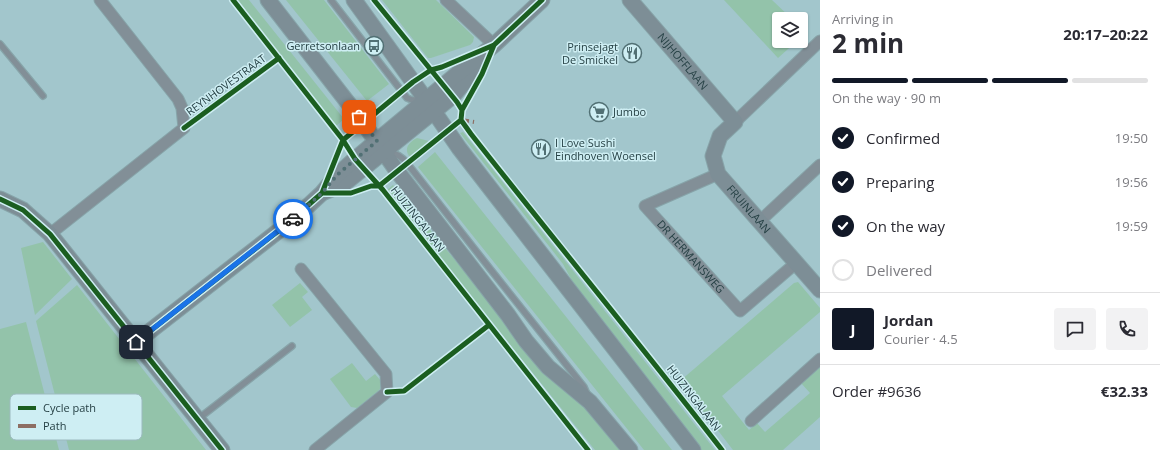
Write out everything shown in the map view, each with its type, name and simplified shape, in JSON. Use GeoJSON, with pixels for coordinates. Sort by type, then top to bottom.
{"type":"FeatureCollection","features":[{"type":"Feature","properties":{"kind":"street","name":"REYNHOVESTRAAT"},"geometry":{"type":"LineString","coordinates":[[50,234],[184,128],[182,108],[178,99],[100,0]]}},
{"type":"Feature","properties":{"kind":"street","name":"HUIZINGALAAN"},"geometry":{"type":"LineString","coordinates":[[268,0],[342,94],[397,171],[508,315],[526,341],[548,368],[590,402],[630,450]]}},
{"type":"Feature","properties":{"kind":"street"},"geometry":{"type":"LineString","coordinates":[[354,0],[430,105],[454,142],[692,450]]}},
{"type":"Feature","properties":{"kind":"street"},"geometry":{"type":"LineString","coordinates":[[446,0],[494,45]]}},
{"type":"Feature","properties":{"kind":"street"},"geometry":{"type":"LineString","coordinates":[[136,342],[286,224],[322,193],[337,175],[380,146],[430,105],[452,96],[494,45],[542,0]]}},
{"type":"Feature","properties":{"kind":"street","name":"NIJHOFFLAAN"},"geometry":{"type":"LineString","coordinates":[[630,0],[735,122]]}},
{"type":"Feature","properties":{"kind":"street"},"geometry":{"type":"LineString","coordinates":[[735,122],[820,41]]}},
{"type":"Feature","properties":{"kind":"street","name":"FRUINLAAN"},"geometry":{"type":"LineString","coordinates":[[735,122],[720,136],[713,156],[718,174],[820,290]]}},
{"type":"Feature","properties":{"kind":"street"},"geometry":{"type":"LineString","coordinates":[[760,222],[820,165]]}},
{"type":"Feature","properties":{"kind":"street","name":"DR HERMANSWEG"},"geometry":{"type":"LineString","coordinates":[[718,174],[645,206],[740,311],[796,263]]}},
{"type":"Feature","properties":{"kind":"street"},"geometry":{"type":"LineString","coordinates":[[0,199],[23,210],[50,234],[222,450]]}},
{"type":"Feature","properties":{"kind":"street"},"geometry":{"type":"LineString","coordinates":[[301,269],[386,374],[387,392],[315,450]]}},
{"type":"Feature","properties":{"kind":"street"},"geometry":{"type":"LineString","coordinates":[[751,421],[820,359]]}},
{"type":"Feature","properties":{"kind":"lane"},"geometry":{"type":"LineString","coordinates":[[331,0],[407,98],[430,105]]}},
{"type":"Feature","properties":{"kind":"lane"},"geometry":{"type":"LineString","coordinates":[[0,44],[43,96]]}},
{"type":"Feature","properties":{"kind":"lane"},"geometry":{"type":"LineString","coordinates":[[197,419],[292,346]]}},
{"type":"Feature","properties":{"kind":"green space"},"geometry":{"type":"Polygon","coordinates":[[[236,0],[249,0],[344,119],[336,126],[236,0]]]}},
{"type":"Feature","properties":{"kind":"green space"},"geometry":{"type":"Polygon","coordinates":[[[286,0],[324,0],[389,84],[367,101],[286,0]]]}},
{"type":"Feature","properties":{"kind":"green space"},"geometry":{"type":"Polygon","coordinates":[[[382,0],[436,0],[474,37],[473,42],[470,45],[428,58],[382,0]]]}},
{"type":"Feature","properties":{"kind":"green space"},"geometry":{"type":"Polygon","coordinates":[[[724,0],[772,0],[785,12],[772,12],[772,48],[789,48],[778,58],[724,0]]]}},
{"type":"Feature","properties":{"kind":"green space"},"geometry":{"type":"Polygon","coordinates":[[[463,132],[715,450],[697,450],[588,311],[563,264],[460,133],[463,132]]]}},
{"type":"Feature","properties":{"kind":"green space"},"geometry":{"type":"Polygon","coordinates":[[[417,138],[429,141],[410,157],[407,151],[408,146],[417,138]]]}},
{"type":"Feature","properties":{"kind":"green space"},"geometry":{"type":"Polygon","coordinates":[[[435,152],[672,450],[644,450],[418,167],[435,152]]]}},
{"type":"Feature","properties":{"kind":"green space"},"geometry":{"type":"Polygon","coordinates":[[[393,185],[545,369],[581,402],[620,450],[595,450],[386,191],[393,185]]]}},
{"type":"Feature","properties":{"kind":"green space"},"geometry":{"type":"Polygon","coordinates":[[[43,242],[72,279],[35,315],[21,248],[43,242]]]}},
{"type":"Feature","properties":{"kind":"green space"},"geometry":{"type":"Polygon","coordinates":[[[798,282],[820,308],[820,312],[722,396],[749,430],[757,423],[765,432],[810,393],[801,383],[820,367],[820,417],[783,450],[733,450],[680,381],[794,283],[798,282]]]}},
{"type":"Feature","properties":{"kind":"green space"},"geometry":{"type":"Polygon","coordinates":[[[300,283],[308,292],[302,297],[312,310],[290,327],[272,305],[300,283]]]}},
{"type":"Feature","properties":{"kind":"green space"},"geometry":{"type":"Polygon","coordinates":[[[77,285],[206,450],[69,450],[66,440],[142,440],[142,394],[55,394],[36,321],[77,285]]]}},
{"type":"Feature","properties":{"kind":"green space"},"geometry":{"type":"Polygon","coordinates":[[[26,322],[45,394],[10,394],[10,440],[56,440],[59,450],[0,450],[0,329],[26,322]]]}},
{"type":"Feature","properties":{"kind":"green space"},"geometry":{"type":"Polygon","coordinates":[[[352,363],[366,381],[375,374],[381,381],[380,389],[357,408],[351,407],[330,379],[352,363]]]}},
{"type":"Feature","properties":{"kind":"marked path"},"geometry":{"type":"LineString","coordinates":[[461,120],[474,122]]}},
{"type":"Feature","properties":{"kind":"cycle path"},"geometry":{"type":"LineString","coordinates":[[233,0],[343,140],[355,159],[383,190],[588,450]]}},
{"type":"Feature","properties":{"kind":"cycle path"},"geometry":{"type":"LineString","coordinates":[[374,0],[457,102],[462,110],[461,120],[471,134],[722,450]]}},
{"type":"Feature","properties":{"kind":"cycle path"},"geometry":{"type":"LineString","coordinates":[[136,342],[282,228],[322,193],[343,140],[413,82],[431,70],[442,67],[494,45],[542,0]]}},
{"type":"Feature","properties":{"kind":"cycle path"},"geometry":{"type":"LineString","coordinates":[[462,110],[482,74],[494,45]]}},
{"type":"Feature","properties":{"kind":"cycle path"},"geometry":{"type":"LineString","coordinates":[[184,128],[279,58]]}},
{"type":"Feature","properties":{"kind":"cycle path"},"geometry":{"type":"LineString","coordinates":[[322,193],[351,193],[371,186],[379,186],[461,120]]}},
{"type":"Feature","properties":{"kind":"cycle path"},"geometry":{"type":"LineString","coordinates":[[0,199],[23,210],[50,234],[222,450]]}},
{"type":"Feature","properties":{"kind":"cycle path"},"geometry":{"type":"LineString","coordinates":[[387,392],[404,391],[489,325]]}},
{"type":"Feature","properties":{"kind":"way so far"},"geometry":{"type":"LineString","coordinates":[[293,219],[322,193],[337,175],[377,141],[359,117]]}},
{"type":"Feature","properties":{"kind":"place","name":"Gerretsonlaan"},"geometry":{"type":"Point","coordinates":[374,46]}},
{"type":"Feature","properties":{"kind":"place","name":"Prinsejagt De Smickel"},"geometry":{"type":"Point","coordinates":[632,53]}},
{"type":"Feature","properties":{"kind":"place","name":"Jumbo"},"geometry":{"type":"Point","coordinates":[599,112]}},
{"type":"Feature","properties":{"kind":"place","name":"I Love Sushi Eindhoven Woensel"},"geometry":{"type":"Point","coordinates":[541,149]}},
{"type":"Feature","properties":{"kind":"route"},"geometry":{"type":"LineString","coordinates":[[136,342],[293,219]]}}]}
